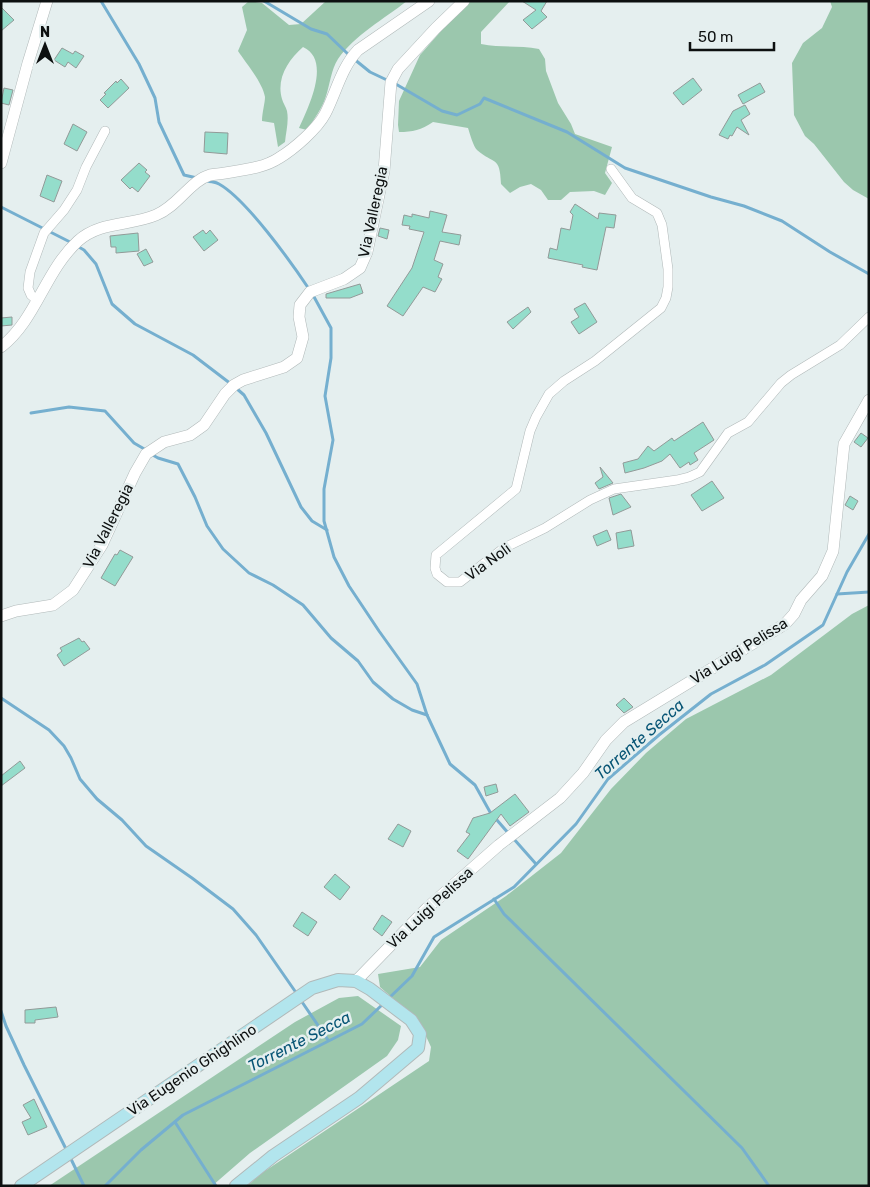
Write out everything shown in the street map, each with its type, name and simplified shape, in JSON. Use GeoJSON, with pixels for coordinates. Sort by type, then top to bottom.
{"type":"FeatureCollection","features":[{"type":"Feature","properties":{"kind":"main road","name":"Via Eugenio Ghighlino"},"geometry":{"type":"LineString","coordinates":[[21,1186],[312,988],[338,980],[356,981]]}},
{"type":"Feature","properties":{"kind":"main road"},"geometry":{"type":"LineString","coordinates":[[236,1186],[273,1156],[359,1098],[418,1048],[420,1034],[411,1020],[370,989],[356,981]]}},
{"type":"Feature","properties":{"kind":"street"},"geometry":{"type":"LineString","coordinates":[[1,348],[14,338],[64,256],[79,240],[111,224],[153,217],[166,211],[197,181],[211,175],[264,165],[277,160],[320,122],[353,55],[430,1]]}},
{"type":"Feature","properties":{"kind":"street","name":"Via Valleregia"},"geometry":{"type":"LineString","coordinates":[[1,616],[16,611],[53,605],[73,590],[102,545],[135,473],[146,454],[164,442],[190,435],[204,425],[234,384],[284,367],[297,358],[302,337],[300,305],[310,292],[344,280],[360,268],[368,252],[384,171],[390,82],[398,69],[464,1]]}},
{"type":"Feature","properties":{"kind":"street"},"geometry":{"type":"LineString","coordinates":[[1,163],[44,4]]}},
{"type":"Feature","properties":{"kind":"street"},"geometry":{"type":"LineString","coordinates":[[37,300],[31,295],[28,288],[30,272],[44,233],[64,210],[77,190],[86,168],[106,131]]}},
{"type":"Feature","properties":{"kind":"street","name":"Via Noli"},"geometry":{"type":"LineString","coordinates":[[611,169],[632,198],[657,213],[662,225],[668,269],[666,298],[660,308],[549,394],[530,431],[516,489],[436,556],[435,568],[447,582],[460,582],[504,548],[545,528],[590,500],[614,488],[677,480],[700,472],[728,433],[748,422],[781,383],[840,346],[869,317]]}},
{"type":"Feature","properties":{"kind":"street","name":"Via Luigi Pelissa"},"geometry":{"type":"LineString","coordinates":[[356,981],[427,908],[499,846],[560,798],[583,773],[606,740],[624,722],[785,624],[794,614],[801,600],[822,576],[833,551],[844,444],[869,400]]}},
{"type":"Feature","properties":{"kind":"green space"},"geometry":{"type":"Polygon","coordinates":[[[249,1],[262,3],[289,25],[301,24],[326,1],[407,1],[361,35],[338,59],[332,72],[324,101],[307,130],[299,128],[312,97],[317,73],[316,62],[312,53],[303,47],[293,58],[282,77],[281,92],[287,111],[288,123],[285,142],[278,147],[274,123],[262,121],[265,99],[264,91],[258,79],[238,51],[247,30],[242,7],[249,1]]]}},
{"type":"Feature","properties":{"kind":"green space"},"geometry":{"type":"Polygon","coordinates":[[[471,1],[510,1],[481,32],[481,44],[539,49],[545,59],[546,71],[558,103],[575,134],[612,147],[605,173],[612,183],[605,195],[594,191],[570,192],[561,200],[548,200],[541,190],[531,184],[520,187],[510,193],[501,184],[497,164],[477,150],[468,128],[433,122],[417,130],[399,132],[399,101],[420,55],[456,14],[471,1]]]}},
{"type":"Feature","properties":{"kind":"green space"},"geometry":{"type":"Polygon","coordinates":[[[830,1],[869,1],[869,199],[853,190],[844,182],[814,144],[805,136],[794,115],[792,63],[803,43],[822,28],[832,7],[830,1]]]}},
{"type":"Feature","properties":{"kind":"green space"},"geometry":{"type":"Polygon","coordinates":[[[869,605],[869,1186],[247,1186],[262,1173],[429,1061],[431,1047],[419,1021],[380,987],[378,974],[420,967],[441,940],[506,896],[561,853],[611,789],[646,753],[686,719],[771,675],[852,614],[869,605]]]}},
{"type":"Feature","properties":{"kind":"green space"},"geometry":{"type":"Polygon","coordinates":[[[358,996],[401,1026],[398,1040],[387,1056],[250,1153],[212,1186],[49,1186],[295,1022],[339,998],[358,996]]]}},
{"type":"Feature","properties":{"kind":"building"},"geometry":{"type":"Polygon","coordinates":[[[522,1],[547,1],[541,11],[547,17],[532,29],[523,20],[536,10],[522,1]]]}},
{"type":"Feature","properties":{"kind":"building"},"geometry":{"type":"Polygon","coordinates":[[[1,7],[14,20],[1,31],[1,7]]]}},
{"type":"Feature","properties":{"kind":"building"},"geometry":{"type":"Polygon","coordinates":[[[62,48],[73,54],[75,51],[84,56],[76,68],[68,62],[65,67],[54,60],[62,48]]]}},
{"type":"Feature","properties":{"kind":"building"},"geometry":{"type":"Polygon","coordinates":[[[693,78],[702,90],[683,105],[673,93],[693,78]]]}},
{"type":"Feature","properties":{"kind":"building"},"geometry":{"type":"Polygon","coordinates":[[[121,79],[129,88],[108,108],[100,100],[116,81],[117,83],[121,79]]]}},
{"type":"Feature","properties":{"kind":"building"},"geometry":{"type":"Polygon","coordinates":[[[760,83],[765,92],[743,104],[738,95],[760,83]]]}},
{"type":"Feature","properties":{"kind":"building"},"geometry":{"type":"Polygon","coordinates":[[[4,88],[13,90],[9,105],[1,103],[4,88]]]}},
{"type":"Feature","properties":{"kind":"building"},"geometry":{"type":"Polygon","coordinates":[[[745,105],[750,114],[741,120],[749,135],[737,127],[728,139],[719,135],[733,111],[745,105]]]}},
{"type":"Feature","properties":{"kind":"building"},"geometry":{"type":"Polygon","coordinates":[[[73,124],[87,132],[77,151],[64,144],[73,124]]]}},
{"type":"Feature","properties":{"kind":"building"},"geometry":{"type":"Polygon","coordinates":[[[205,132],[228,133],[227,154],[204,152],[205,132]]]}},
{"type":"Feature","properties":{"kind":"building"},"geometry":{"type":"Polygon","coordinates":[[[139,163],[147,170],[145,172],[150,176],[138,192],[132,187],[130,189],[121,180],[139,163]]]}},
{"type":"Feature","properties":{"kind":"building"},"geometry":{"type":"Polygon","coordinates":[[[47,175],[62,181],[54,202],[40,196],[47,175]]]}},
{"type":"Feature","properties":{"kind":"building"},"geometry":{"type":"Polygon","coordinates":[[[575,204],[598,219],[599,213],[616,215],[614,228],[606,227],[597,270],[582,267],[583,265],[548,258],[550,248],[557,250],[561,228],[570,230],[573,215],[570,212],[575,204]]]}},
{"type":"Feature","properties":{"kind":"building"},"geometry":{"type":"Polygon","coordinates":[[[430,211],[447,215],[442,232],[461,235],[459,245],[440,241],[434,260],[443,264],[438,277],[442,279],[435,292],[423,287],[403,316],[387,306],[412,268],[424,232],[409,229],[410,226],[402,225],[404,215],[412,217],[412,214],[429,218],[430,211]]]}},
{"type":"Feature","properties":{"kind":"building"},"geometry":{"type":"Polygon","coordinates":[[[380,228],[389,230],[387,239],[378,236],[380,228]]]}},
{"type":"Feature","properties":{"kind":"building"},"geometry":{"type":"Polygon","coordinates":[[[203,230],[206,234],[210,230],[218,240],[204,251],[193,237],[203,230]]]}},
{"type":"Feature","properties":{"kind":"building"},"geometry":{"type":"Polygon","coordinates":[[[138,233],[139,251],[116,253],[116,247],[111,247],[110,236],[138,233]]]}},
{"type":"Feature","properties":{"kind":"building"},"geometry":{"type":"Polygon","coordinates":[[[146,249],[153,262],[144,266],[137,254],[146,249]]]}},
{"type":"Feature","properties":{"kind":"building"},"geometry":{"type":"Polygon","coordinates":[[[360,284],[363,293],[350,298],[326,298],[326,294],[360,284]]]}},
{"type":"Feature","properties":{"kind":"building"},"geometry":{"type":"Polygon","coordinates":[[[585,303],[597,322],[579,334],[571,322],[579,317],[574,309],[585,303]]]}},
{"type":"Feature","properties":{"kind":"building"},"geometry":{"type":"Polygon","coordinates":[[[528,307],[531,312],[513,329],[507,322],[528,307]]]}},
{"type":"Feature","properties":{"kind":"building"},"geometry":{"type":"Polygon","coordinates":[[[12,317],[12,325],[1,326],[1,318],[12,317]]]}},
{"type":"Feature","properties":{"kind":"building"},"geometry":{"type":"Polygon","coordinates":[[[703,422],[714,440],[694,453],[698,460],[690,465],[689,462],[680,468],[670,454],[662,461],[625,473],[623,463],[638,459],[648,446],[654,451],[672,438],[674,441],[703,422]]]}},
{"type":"Feature","properties":{"kind":"building"},"geometry":{"type":"Polygon","coordinates":[[[861,433],[868,438],[861,447],[854,442],[861,433]]]}},
{"type":"Feature","properties":{"kind":"building"},"geometry":{"type":"Polygon","coordinates":[[[600,467],[613,483],[599,489],[595,483],[603,477],[600,467]]]}},
{"type":"Feature","properties":{"kind":"building"},"geometry":{"type":"Polygon","coordinates":[[[712,481],[724,498],[702,511],[691,495],[712,481]]]}},
{"type":"Feature","properties":{"kind":"building"},"geometry":{"type":"Polygon","coordinates":[[[621,494],[631,507],[613,515],[609,498],[621,494]]]}},
{"type":"Feature","properties":{"kind":"building"},"geometry":{"type":"Polygon","coordinates":[[[850,496],[858,501],[853,510],[845,505],[850,496]]]}},
{"type":"Feature","properties":{"kind":"building"},"geometry":{"type":"Polygon","coordinates":[[[607,530],[611,540],[597,546],[593,536],[607,530]]]}},
{"type":"Feature","properties":{"kind":"building"},"geometry":{"type":"Polygon","coordinates":[[[631,530],[634,546],[618,549],[616,533],[631,530]]]}},
{"type":"Feature","properties":{"kind":"building"},"geometry":{"type":"Polygon","coordinates":[[[120,550],[133,557],[115,586],[101,578],[115,554],[117,555],[120,550]]]}},
{"type":"Feature","properties":{"kind":"building"},"geometry":{"type":"Polygon","coordinates":[[[79,638],[90,649],[64,666],[57,655],[62,651],[60,648],[79,638]]]}},
{"type":"Feature","properties":{"kind":"building"},"geometry":{"type":"Polygon","coordinates":[[[624,698],[633,707],[624,713],[616,705],[624,698]]]}},
{"type":"Feature","properties":{"kind":"building"},"geometry":{"type":"Polygon","coordinates":[[[20,761],[25,768],[1,786],[1,776],[20,761]]]}},
{"type":"Feature","properties":{"kind":"building"},"geometry":{"type":"Polygon","coordinates":[[[496,784],[498,792],[486,796],[484,787],[496,784]]]}},
{"type":"Feature","properties":{"kind":"building"},"geometry":{"type":"Polygon","coordinates":[[[515,794],[529,812],[510,826],[501,814],[468,859],[457,851],[470,834],[466,832],[473,818],[490,813],[515,794]]]}},
{"type":"Feature","properties":{"kind":"building"},"geometry":{"type":"Polygon","coordinates":[[[398,824],[411,831],[403,847],[388,839],[398,824]]]}},
{"type":"Feature","properties":{"kind":"building"},"geometry":{"type":"Polygon","coordinates":[[[335,874],[350,887],[340,900],[324,887],[335,874]]]}},
{"type":"Feature","properties":{"kind":"building"},"geometry":{"type":"Polygon","coordinates":[[[302,912],[317,922],[308,936],[293,926],[302,912]]]}},
{"type":"Feature","properties":{"kind":"building"},"geometry":{"type":"Polygon","coordinates":[[[382,915],[392,922],[382,936],[373,929],[382,915]]]}},
{"type":"Feature","properties":{"kind":"building"},"geometry":{"type":"Polygon","coordinates":[[[56,1007],[58,1017],[35,1020],[35,1023],[25,1023],[25,1010],[56,1007]]]}},
{"type":"Feature","properties":{"kind":"building"},"geometry":{"type":"Polygon","coordinates":[[[34,1099],[47,1127],[28,1135],[22,1122],[31,1118],[23,1105],[34,1099]]]}},
{"type":"Feature","properties":{"kind":"waterway"},"geometry":{"type":"LineString","coordinates":[[101,1],[139,64],[155,98],[159,122],[184,175],[197,178]]}},
{"type":"Feature","properties":{"kind":"waterway"},"geometry":{"type":"LineString","coordinates":[[264,1],[311,29],[327,34],[349,55]]}},
{"type":"Feature","properties":{"kind":"waterway"},"geometry":{"type":"LineString","coordinates":[[354,59],[370,72],[389,81]]}},
{"type":"Feature","properties":{"kind":"waterway"},"geometry":{"type":"LineString","coordinates":[[394,83],[442,111],[457,115],[480,104],[484,98],[567,132],[625,168],[744,206],[782,221],[830,252],[869,274]]}},
{"type":"Feature","properties":{"kind":"waterway"},"geometry":{"type":"LineString","coordinates":[[208,181],[219,184],[242,203],[267,232],[309,289]]}},
{"type":"Feature","properties":{"kind":"waterway"},"geometry":{"type":"LineString","coordinates":[[1,207],[72,243]]}},
{"type":"Feature","properties":{"kind":"waterway"},"geometry":{"type":"LineString","coordinates":[[77,246],[84,250],[96,264],[112,304],[135,324],[193,355],[231,384]]}},
{"type":"Feature","properties":{"kind":"waterway"},"geometry":{"type":"LineString","coordinates":[[313,295],[331,328],[331,358],[325,396],[333,440],[324,489],[324,521],[334,557],[349,586],[417,684],[427,715],[450,764],[475,785],[490,812],[509,834]]}},
{"type":"Feature","properties":{"kind":"waterway"},"geometry":{"type":"LineString","coordinates":[[236,388],[244,395],[266,433],[301,507],[312,521],[327,530]]}},
{"type":"Feature","properties":{"kind":"waterway"},"geometry":{"type":"LineString","coordinates":[[31,413],[69,407],[105,411],[134,443],[146,450]]}},
{"type":"Feature","properties":{"kind":"waterway"},"geometry":{"type":"LineString","coordinates":[[151,454],[178,464],[207,526],[223,549],[249,573],[273,585],[303,605],[331,638],[358,661],[373,682],[393,699],[412,710],[427,715]]}},
{"type":"Feature","properties":{"kind":"waterway","name":"Torrente Secca"},"geometry":{"type":"LineString","coordinates":[[389,998],[412,976],[434,937],[514,887],[576,824],[608,779],[659,735],[711,694],[765,665],[823,625],[847,572],[869,534]]}},
{"type":"Feature","properties":{"kind":"waterway"},"geometry":{"type":"LineString","coordinates":[[837,594],[869,592]]}},
{"type":"Feature","properties":{"kind":"waterway"},"geometry":{"type":"LineString","coordinates":[[1,698],[49,730],[64,746],[80,779],[97,799],[122,820],[146,846],[233,909],[256,935],[297,994]]}},
{"type":"Feature","properties":{"kind":"waterway"},"geometry":{"type":"LineString","coordinates":[[513,838],[536,864]]}},
{"type":"Feature","properties":{"kind":"waterway"},"geometry":{"type":"LineString","coordinates":[[494,899],[504,914],[742,1148],[769,1186]]}},
{"type":"Feature","properties":{"kind":"waterway"},"geometry":{"type":"LineString","coordinates":[[300,999],[328,1040]]}},
{"type":"Feature","properties":{"kind":"waterway","name":"Torrente Secca"},"geometry":{"type":"LineString","coordinates":[[105,1186],[141,1150],[183,1115],[362,1024],[383,1004]]}},
{"type":"Feature","properties":{"kind":"waterway"},"geometry":{"type":"LineString","coordinates":[[1,1011],[24,1065],[67,1151]]}},
{"type":"Feature","properties":{"kind":"waterway"},"geometry":{"type":"LineString","coordinates":[[175,1122],[216,1186]]}},
{"type":"Feature","properties":{"kind":"waterway"},"geometry":{"type":"LineString","coordinates":[[70,1157],[84,1186]]}}]}
